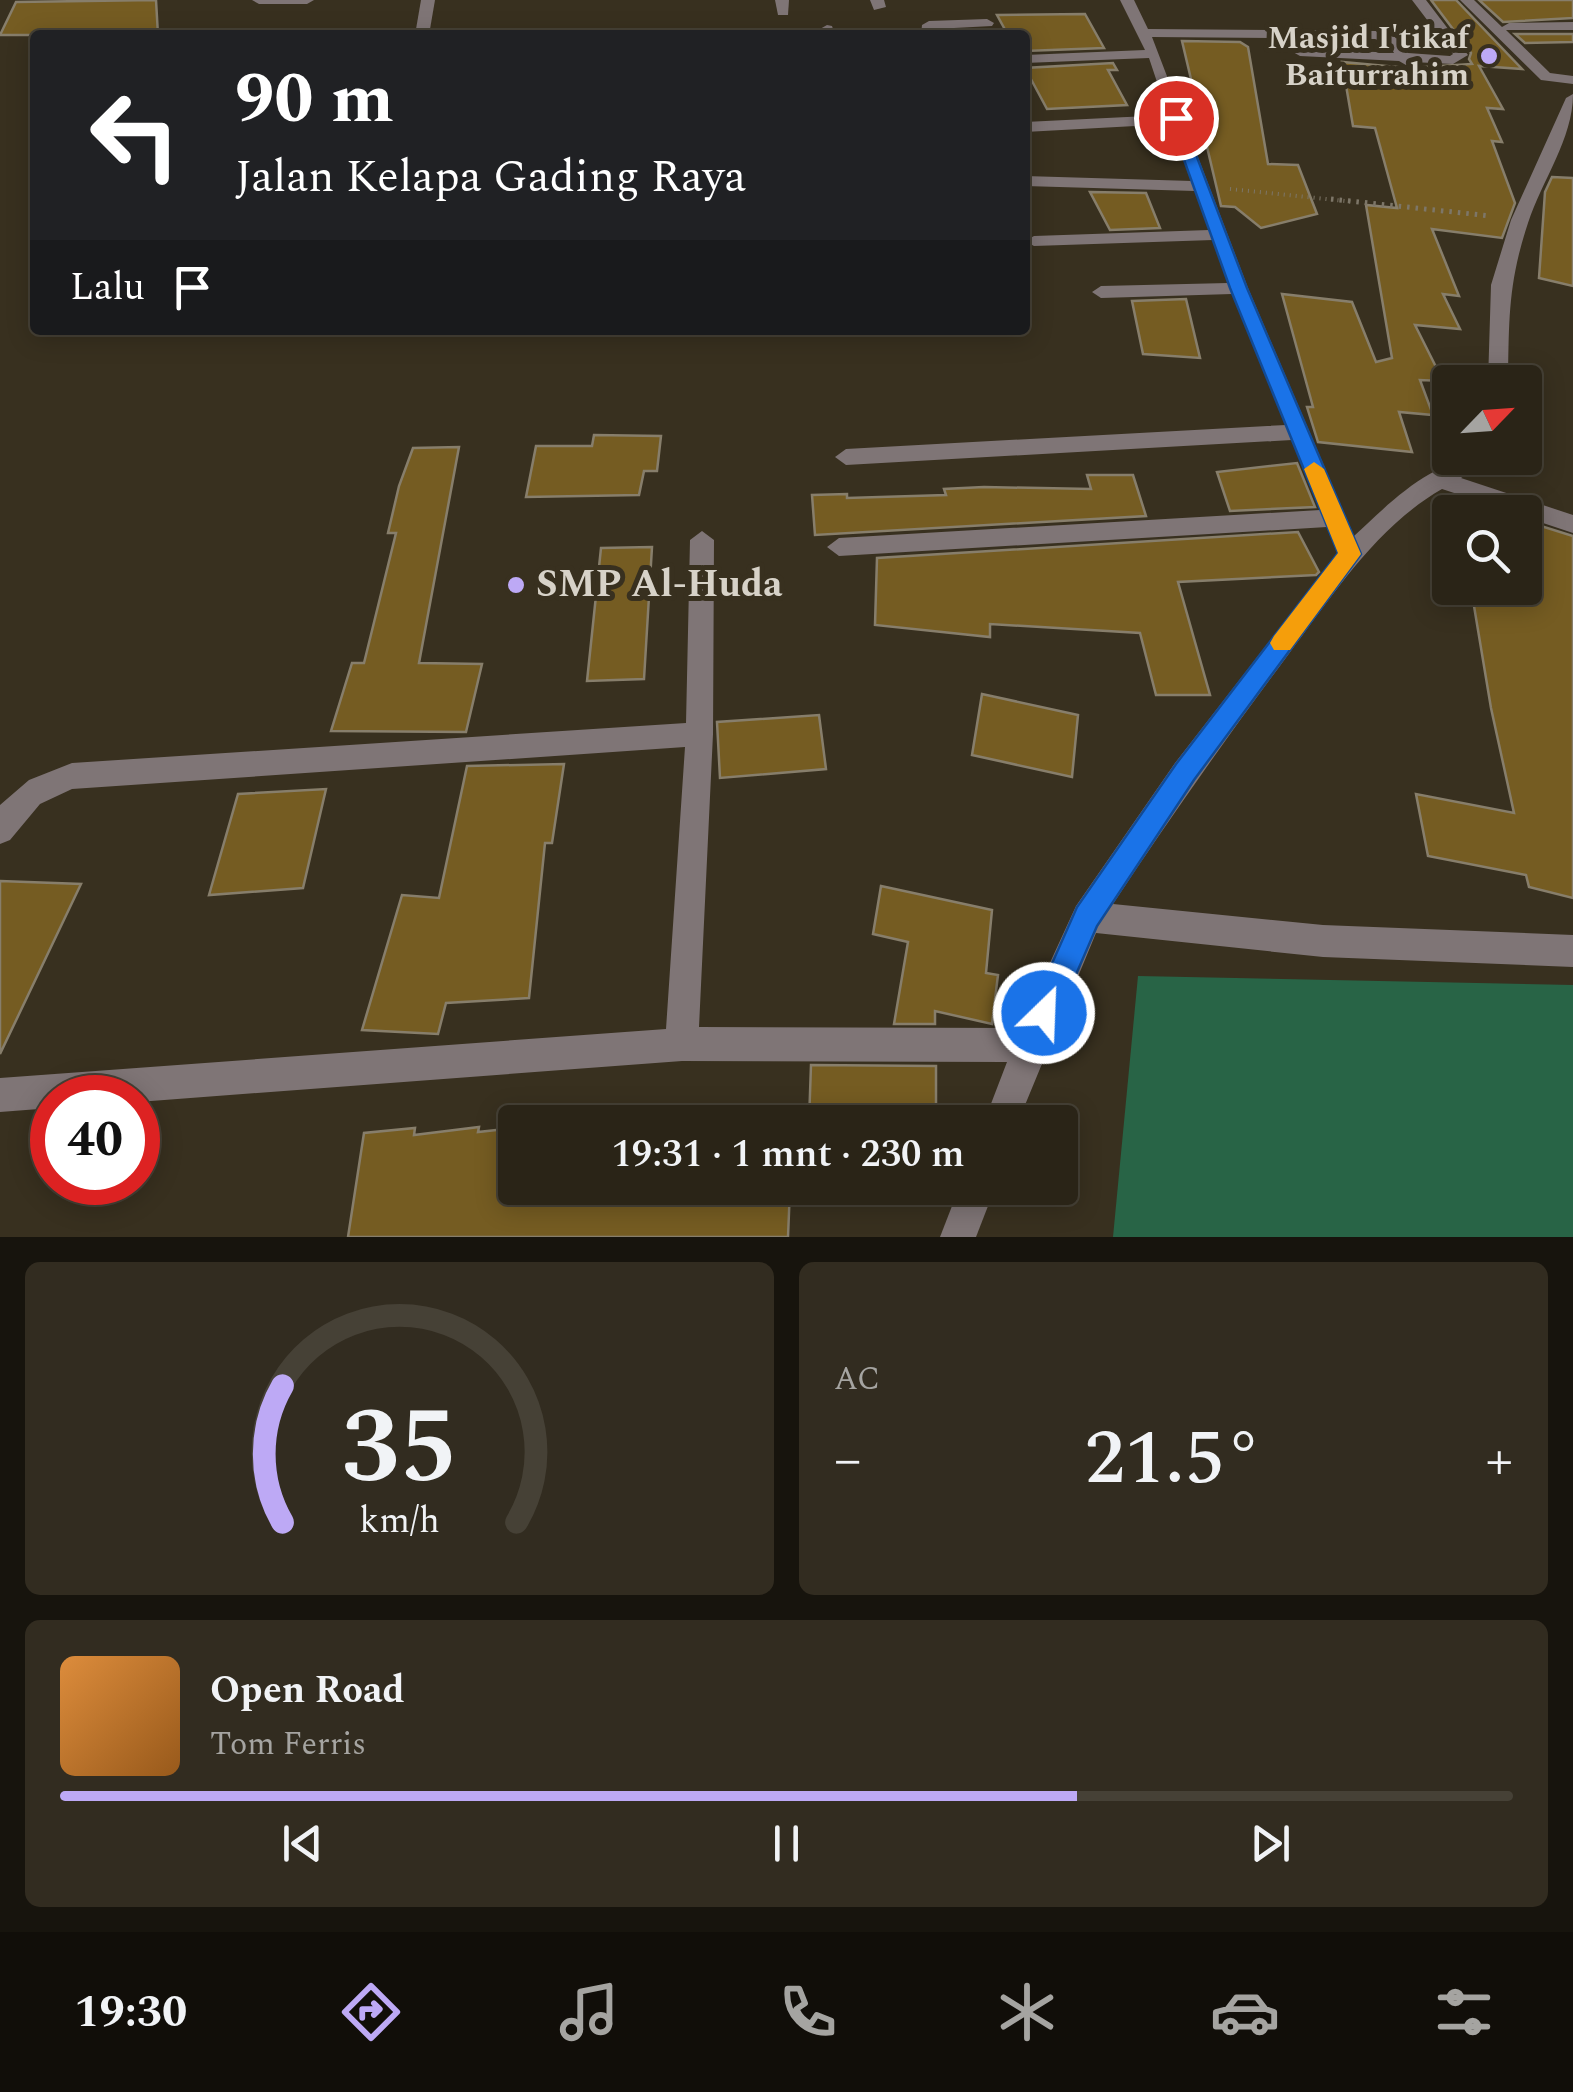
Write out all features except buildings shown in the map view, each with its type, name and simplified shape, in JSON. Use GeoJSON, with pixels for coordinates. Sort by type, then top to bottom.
{"type":"FeatureCollection","features":[{"type":"Feature","properties":{"kind":"street"},"geometry":{"type":"LineString","coordinates":[[259,0],[307,0]]}},
{"type":"Feature","properties":{"kind":"street"},"geometry":{"type":"LineString","coordinates":[[423,30],[428,0]]}},
{"type":"Feature","properties":{"kind":"street"},"geometry":{"type":"LineString","coordinates":[[1128,0],[1154,54],[1238,288],[1350,554]]}},
{"type":"Feature","properties":{"kind":"street"},"geometry":{"type":"LineString","coordinates":[[1300,52],[1438,62],[1461,55],[1419,0]]}},
{"type":"Feature","properties":{"kind":"street"},"geometry":{"type":"LineString","coordinates":[[1468,0],[1546,77],[1573,80]]}},
{"type":"Feature","properties":{"kind":"street"},"geometry":{"type":"LineString","coordinates":[[928,30],[929,25],[987,24]]}},
{"type":"Feature","properties":{"kind":"street"},"geometry":{"type":"LineString","coordinates":[[1509,27],[1573,26]]}},
{"type":"Feature","properties":{"kind":"street"},"geometry":{"type":"LineString","coordinates":[[1144,33],[1376,35],[1394,41],[1406,61]]}},
{"type":"Feature","properties":{"kind":"street"},"geometry":{"type":"LineString","coordinates":[[1030,59],[1154,54]]}},
{"type":"Feature","properties":{"kind":"street"},"geometry":{"type":"LineString","coordinates":[[1498,365],[1500,285],[1520,220],[1573,98]]}},
{"type":"Feature","properties":{"kind":"street"},"geometry":{"type":"LineString","coordinates":[[1030,127],[1176,118]]}},
{"type":"Feature","properties":{"kind":"street"},"geometry":{"type":"LineString","coordinates":[[1030,181],[1199,186]]}},
{"type":"Feature","properties":{"kind":"street"},"geometry":{"type":"LineString","coordinates":[[1034,241],[1218,235]]}},
{"type":"Feature","properties":{"kind":"street"},"geometry":{"type":"LineString","coordinates":[[1101,292],[1238,288]]}},
{"type":"Feature","properties":{"kind":"street"},"geometry":{"type":"LineString","coordinates":[[846,458],[1298,432]]}},
{"type":"Feature","properties":{"kind":"street"},"geometry":{"type":"LineString","coordinates":[[1007,1105],[1087,916],[1185,772],[1350,554],[1400,506],[1449,475]]}},
{"type":"Feature","properties":{"kind":"street"},"geometry":{"type":"LineString","coordinates":[[1440,480],[1573,524]]}},
{"type":"Feature","properties":{"kind":"street"},"geometry":{"type":"LineString","coordinates":[[839,547],[1335,518]]}},
{"type":"Feature","properties":{"kind":"street"},"geometry":{"type":"LineString","coordinates":[[682,1044],[699,734],[702,540]]}},
{"type":"Feature","properties":{"kind":"street"},"geometry":{"type":"LineString","coordinates":[[0,830],[19,802],[42,785],[72,776],[699,734]]}},
{"type":"Feature","properties":{"kind":"street"},"geometry":{"type":"LineString","coordinates":[[1087,916],[1323,941],[1573,951]]}},
{"type":"Feature","properties":{"kind":"street"},"geometry":{"type":"LineString","coordinates":[[0,1095],[682,1044],[1030,1045]]}},
{"type":"Feature","properties":{"kind":"street"},"geometry":{"type":"LineString","coordinates":[[958,1237],[970,1205]]}},
{"type":"Feature","properties":{"kind":"path"},"geometry":{"type":"LineString","coordinates":[[1199,186],[1520,220]]}},
{"type":"Feature","properties":{"kind":"green space"},"geometry":{"type":"Polygon","coordinates":[[[1138,976],[1573,985],[1573,1237],[1113,1237],[1138,976]]]}},
{"type":"Feature","properties":{"kind":"slow traffic"},"geometry":{"type":"LineString","coordinates":[[1282,643],[1350,554],[1314,469]]}},
{"type":"Feature","properties":{"kind":"place","name":"Masjid I'tikaf Baiturrahim"},"geometry":{"type":"Point","coordinates":[1489,56]}},
{"type":"Feature","properties":{"kind":"place","name":"SMP Al-Huda"},"geometry":{"type":"Point","coordinates":[516,585]}},
{"type":"Feature","properties":{"kind":"route"},"geometry":{"type":"LineString","coordinates":[[1044,1013],[1087,916],[1185,772],[1350,554],[1238,288],[1176,118]]}}]}
